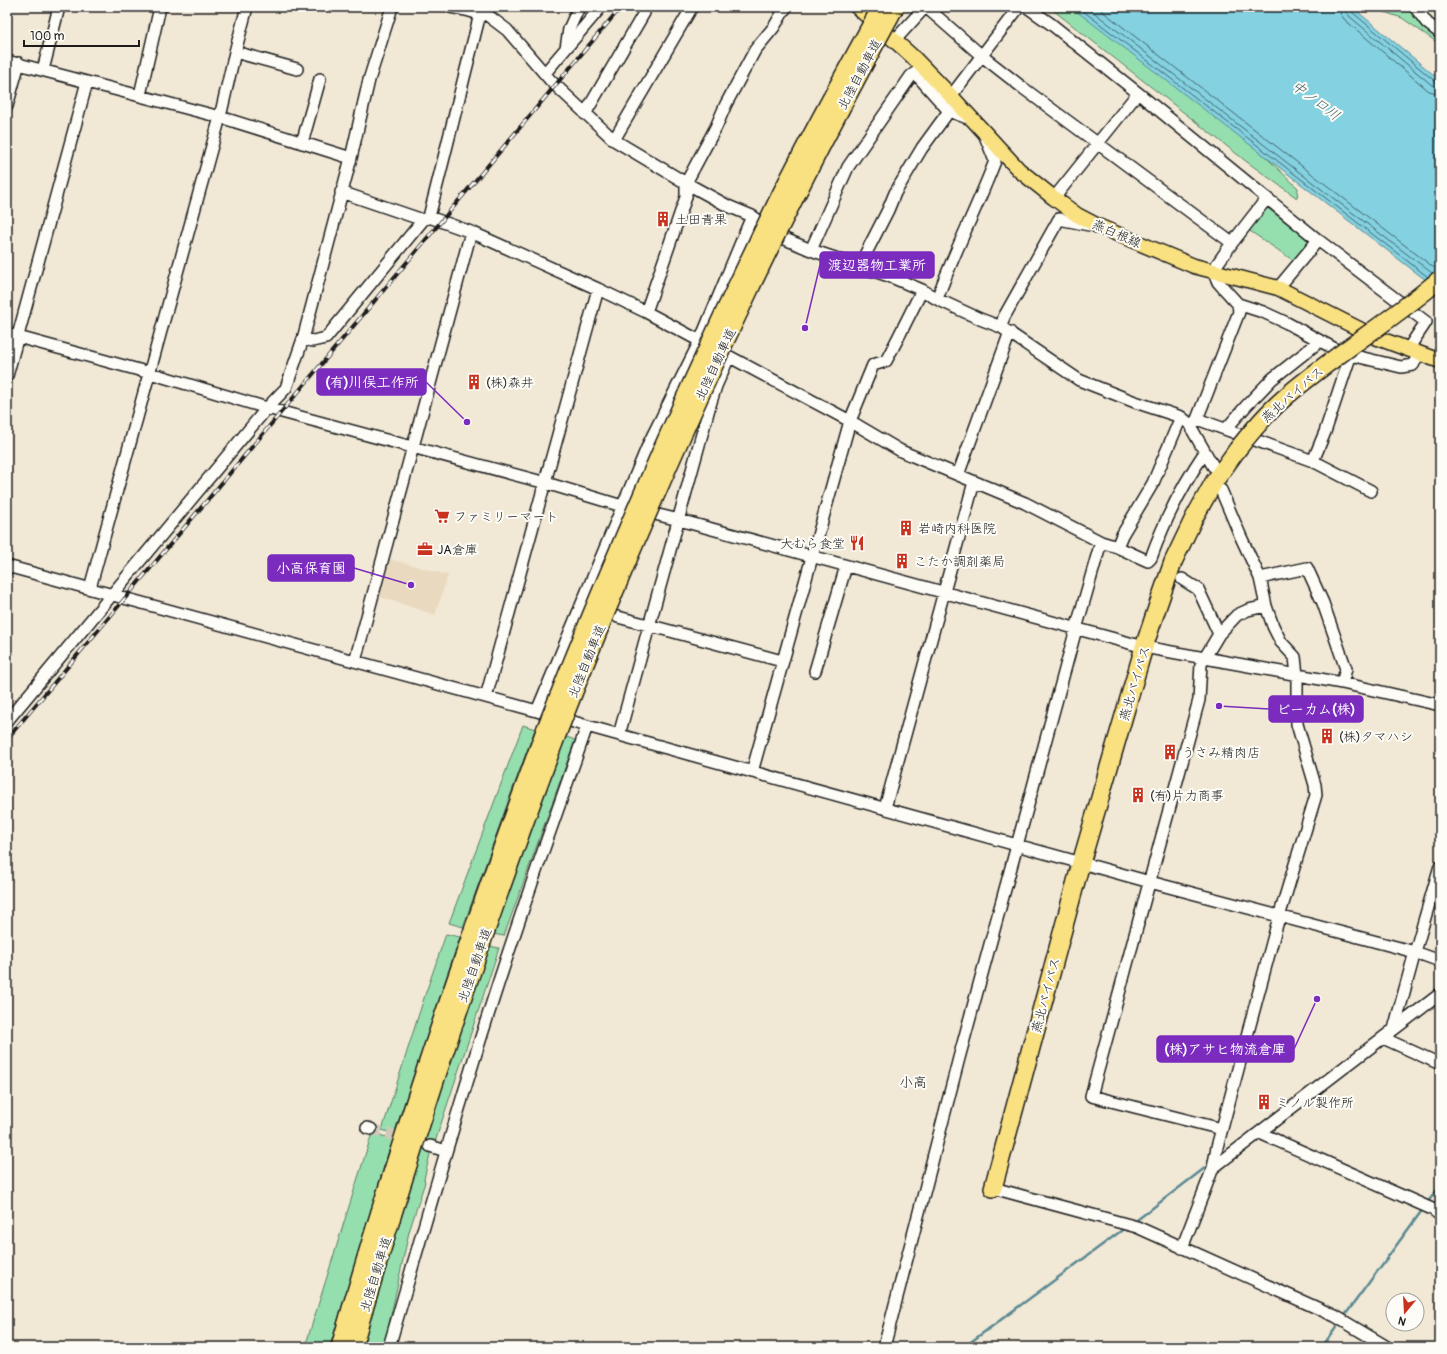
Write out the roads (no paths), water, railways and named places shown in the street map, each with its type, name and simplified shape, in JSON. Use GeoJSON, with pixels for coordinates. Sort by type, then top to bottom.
{"type":"FeatureCollection","features":[{"type":"Feature","properties":{"kind":"highway","name":"北陸自動車道"},"geometry":{"type":"LineString","coordinates":[[340,1347],[386,1193],[452,989],[552,730],[612,565],[690,385],[782,192],[881,7]]}},
{"type":"Feature","properties":{"kind":"highway","name":"北陸自動車道"},"geometry":{"type":"LineString","coordinates":[[354,1347],[396,1203],[552,730],[728,334],[796,195],[895,7]]}},
{"type":"Feature","properties":{"kind":"highway","name":"燕北バイパス"},"geometry":{"type":"LineString","coordinates":[[993,1188],[1081,863],[1144,647],[1168,576],[1182,542],[1214,482],[1258,424],[1281,401],[1313,375],[1391,318],[1440,279]]}},
{"type":"Feature","properties":{"kind":"main road","name":"燕白根線"},"geometry":{"type":"LineString","coordinates":[[857,7],[913,57],[1019,170],[1077,215],[1098,226],[1194,266],[1278,288],[1375,337],[1440,360]]}},
{"type":"Feature","properties":{"kind":"street"},"geometry":{"type":"LineString","coordinates":[[43,70],[59,7]]}},
{"type":"Feature","properties":{"kind":"street"},"geometry":{"type":"LineString","coordinates":[[140,95],[160,7]]}},
{"type":"Feature","properties":{"kind":"street"},"geometry":{"type":"LineString","coordinates":[[90,588],[220,117],[234,52],[247,7]]}},
{"type":"Feature","properties":{"kind":"street"},"geometry":{"type":"LineString","coordinates":[[7,721],[267,408],[286,388],[303,340],[351,158],[369,80],[392,7]]}},
{"type":"Feature","properties":{"kind":"street"},"geometry":{"type":"LineString","coordinates":[[450,7],[482,11],[507,30],[545,73],[585,114],[614,140],[686,183],[728,206],[752,216],[785,239],[811,250],[890,276],[922,290],[937,299],[1005,330],[1079,380],[1135,402],[1195,422],[1226,429],[1313,461],[1371,491]]}},
{"type":"Feature","properties":{"kind":"street"},"geometry":{"type":"LineString","coordinates":[[566,49],[569,29],[578,7]]}},
{"type":"Feature","properties":{"kind":"street"},"geometry":{"type":"LineString","coordinates":[[545,73],[601,7]]}},
{"type":"Feature","properties":{"kind":"street"},"geometry":{"type":"LineString","coordinates":[[614,140],[692,7]]}},
{"type":"Feature","properties":{"kind":"street"},"geometry":{"type":"LineString","coordinates":[[646,312],[686,197],[686,183],[755,50],[774,27],[786,7]]}},
{"type":"Feature","properties":{"kind":"street"},"geometry":{"type":"LineString","coordinates":[[895,40],[926,7],[982,56],[1232,243]]}},
{"type":"Feature","properties":{"kind":"street"},"geometry":{"type":"LineString","coordinates":[[951,96],[1019,7]]}},
{"type":"Feature","properties":{"kind":"street"},"geometry":{"type":"LineString","coordinates":[[1027,7],[1138,93],[1318,240],[1426,322],[1413,351],[1413,365],[1401,367],[1355,356],[1350,357],[1287,323],[1263,312],[1238,304],[1218,282],[1213,270],[1266,198]]}},
{"type":"Feature","properties":{"kind":"street"},"geometry":{"type":"LineString","coordinates":[[1415,7],[1427,23],[1440,33]]}},
{"type":"Feature","properties":{"kind":"street"},"geometry":{"type":"LineString","coordinates":[[303,340],[313,341],[326,338],[426,218],[482,11]]}},
{"type":"Feature","properties":{"kind":"street"},"geometry":{"type":"LineString","coordinates":[[585,114],[644,13]]}},
{"type":"Feature","properties":{"kind":"street"},"geometry":{"type":"LineString","coordinates":[[234,52],[296,69]]}},
{"type":"Feature","properties":{"kind":"street"},"geometry":{"type":"LineString","coordinates":[[7,61],[220,117],[351,158]]}},
{"type":"Feature","properties":{"kind":"street"},"geometry":{"type":"LineString","coordinates":[[7,106],[19,63]]}},
{"type":"Feature","properties":{"kind":"street"},"geometry":{"type":"LineString","coordinates":[[811,250],[848,167],[911,76],[915,73],[949,111],[973,120]]}},
{"type":"Feature","properties":{"kind":"street"},"geometry":{"type":"LineString","coordinates":[[302,143],[320,79]]}},
{"type":"Feature","properties":{"kind":"street"},"geometry":{"type":"LineString","coordinates":[[7,376],[12,336],[87,82]]}},
{"type":"Feature","properties":{"kind":"street"},"geometry":{"type":"LineString","coordinates":[[1054,198],[1138,93]]}},
{"type":"Feature","properties":{"kind":"street"},"geometry":{"type":"LineString","coordinates":[[862,267],[866,253],[888,210],[894,193],[922,148],[949,111]]}},
{"type":"Feature","properties":{"kind":"street"},"geometry":{"type":"LineString","coordinates":[[937,299],[949,266],[984,191],[995,161],[984,133]]}},
{"type":"Feature","properties":{"kind":"street"},"geometry":{"type":"LineString","coordinates":[[341,192],[471,232],[598,289],[646,312],[850,421],[901,451],[1025,503],[1101,542],[1117,547],[1148,561],[1151,558],[1162,526],[1176,499],[1190,474],[1205,452]]}},
{"type":"Feature","properties":{"kind":"street"},"geometry":{"type":"LineString","coordinates":[[537,710],[649,443],[700,341],[752,216]]}},
{"type":"Feature","properties":{"kind":"street"},"geometry":{"type":"LineString","coordinates":[[958,475],[1005,330],[1004,317],[1059,219],[1098,226]]}},
{"type":"Feature","properties":{"kind":"street"},"geometry":{"type":"LineString","coordinates":[[355,661],[471,232]]}},
{"type":"Feature","properties":{"kind":"street"},"geometry":{"type":"LineString","coordinates":[[1278,288],[1318,240]]}},
{"type":"Feature","properties":{"kind":"street"},"geometry":{"type":"LineString","coordinates":[[486,697],[546,483],[598,289]]}},
{"type":"Feature","properties":{"kind":"street"},"geometry":{"type":"LineString","coordinates":[[752,772],[850,421],[873,365],[886,361],[922,290]]}},
{"type":"Feature","properties":{"kind":"street"},"geometry":{"type":"LineString","coordinates":[[1213,466],[1193,431],[1195,422],[1239,312],[1238,304]]}},
{"type":"Feature","properties":{"kind":"street"},"geometry":{"type":"LineString","coordinates":[[12,336],[150,373],[267,408],[413,446],[546,483],[622,506],[679,520],[1144,647],[1342,683],[1440,705]]}},
{"type":"Feature","properties":{"kind":"street"},"geometry":{"type":"LineString","coordinates":[[1226,429],[1272,379],[1320,341]]}},
{"type":"Feature","properties":{"kind":"street"},"geometry":{"type":"LineString","coordinates":[[619,735],[710,404],[729,357]]}},
{"type":"Feature","properties":{"kind":"street"},"geometry":{"type":"LineString","coordinates":[[1313,461],[1325,432],[1350,357]]}},
{"type":"Feature","properties":{"kind":"street"},"geometry":{"type":"LineString","coordinates":[[1117,547],[1122,535],[1153,483],[1181,417]]}},
{"type":"Feature","properties":{"kind":"street"},"geometry":{"type":"LineString","coordinates":[[884,808],[974,482]]}},
{"type":"Feature","properties":{"kind":"street"},"geometry":{"type":"LineString","coordinates":[[1182,1248],[1213,1168],[1217,1147],[1279,917],[1316,795],[1315,785],[1297,724],[1297,675],[1295,657],[1281,642],[1266,606],[1260,578],[1221,490]]}},
{"type":"Feature","properties":{"kind":"street"},"geometry":{"type":"LineString","coordinates":[[884,1347],[1017,845],[1101,542]]}},
{"type":"Feature","properties":{"kind":"street"},"geometry":{"type":"LineString","coordinates":[[7,566],[112,594],[222,626],[537,710],[587,726],[752,772],[1150,882],[1414,952],[1440,961]]}},
{"type":"Feature","properties":{"kind":"street"},"geometry":{"type":"LineString","coordinates":[[815,671],[846,566]]}},
{"type":"Feature","properties":{"kind":"street"},"geometry":{"type":"LineString","coordinates":[[1260,578],[1307,568],[1324,602],[1346,670],[1342,683]]}},
{"type":"Feature","properties":{"kind":"street"},"geometry":{"type":"LineString","coordinates":[[1182,579],[1198,589],[1219,634]]}},
{"type":"Feature","properties":{"kind":"street"},"geometry":{"type":"LineString","coordinates":[[1222,1129],[1091,1096],[1199,700],[1200,669],[1204,658],[1219,634],[1237,615],[1248,610],[1266,606]]}},
{"type":"Feature","properties":{"kind":"street"},"geometry":{"type":"LineString","coordinates":[[618,617],[782,661]]}},
{"type":"Feature","properties":{"kind":"street"},"geometry":{"type":"LineString","coordinates":[[390,1347],[446,1151],[514,937],[587,726]]}},
{"type":"Feature","properties":{"kind":"street"},"geometry":{"type":"LineString","coordinates":[[1394,1029],[1414,952],[1440,866]]}},
{"type":"Feature","properties":{"kind":"street"},"geometry":{"type":"LineString","coordinates":[[1213,1168],[1440,994]]}},
{"type":"Feature","properties":{"kind":"street"},"geometry":{"type":"LineString","coordinates":[[1383,1038],[1440,1064]]}},
{"type":"Feature","properties":{"kind":"street"},"geometry":{"type":"LineString","coordinates":[[1260,1133],[1432,1209],[1440,1215]]}},
{"type":"Feature","properties":{"kind":"street"},"geometry":{"type":"LineString","coordinates":[[430,1146],[446,1151]]}},
{"type":"Feature","properties":{"kind":"street"},"geometry":{"type":"LineString","coordinates":[[993,1188],[1137,1227],[1335,1316],[1388,1347]]}},
{"type":"Feature","properties":{"kind":"water","name":"中ノ口川"},"geometry":{"type":"Polygon","coordinates":[[[1071,7],[1352,7],[1440,80],[1440,291],[1071,7]]]}},
{"type":"Feature","properties":{"kind":"waterway"},"geometry":{"type":"LineString","coordinates":[[1402,1016],[1440,987]]}},
{"type":"Feature","properties":{"kind":"waterway"},"geometry":{"type":"LineString","coordinates":[[1358,1050],[1391,1025]]}},
{"type":"Feature","properties":{"kind":"waterway"},"geometry":{"type":"LineString","coordinates":[[1133,1223],[1210,1164]]}},
{"type":"Feature","properties":{"kind":"waterway"},"geometry":{"type":"LineString","coordinates":[[1427,1203],[1440,1186]]}},
{"type":"Feature","properties":{"kind":"waterway"},"geometry":{"type":"LineString","coordinates":[[1343,1318],[1423,1209]]}},
{"type":"Feature","properties":{"kind":"waterway"},"geometry":{"type":"LineString","coordinates":[[964,1347],[1125,1228]]}},
{"type":"Feature","properties":{"kind":"waterway"},"geometry":{"type":"LineString","coordinates":[[1322,1347],[1340,1322]]}},
{"type":"Feature","properties":{"kind":"tunnel"},"geometry":{"type":"LineString","coordinates":[[371,1129],[430,1146]]}},
{"type":"Feature","properties":{"kind":"railway"},"geometry":{"type":"LineString","coordinates":[[7,739],[621,7]]}},
{"type":"Feature","properties":{"kind":"place","name":"土田青果"},"geometry":{"type":"Point","coordinates":[663,219]}},
{"type":"Feature","properties":{"kind":"place","name":"渡辺器物工業所"},"geometry":{"type":"Point","coordinates":[805,328]}},
{"type":"Feature","properties":{"kind":"place","name":"(株)森井"},"geometry":{"type":"Point","coordinates":[474,382]}},
{"type":"Feature","properties":{"kind":"place","name":"(有)川俣工作所"},"geometry":{"type":"Point","coordinates":[467,422]}},
{"type":"Feature","properties":{"kind":"place","name":"ファミリーマート"},"geometry":{"type":"Point","coordinates":[442,516]}},
{"type":"Feature","properties":{"kind":"place","name":"岩崎内科医院"},"geometry":{"type":"Point","coordinates":[906,528]}},
{"type":"Feature","properties":{"kind":"place","name":"大むら食堂"},"geometry":{"type":"Point","coordinates":[857,543]}},
{"type":"Feature","properties":{"kind":"place","name":"JA倉庫"},"geometry":{"type":"Point","coordinates":[425,549]}},
{"type":"Feature","properties":{"kind":"place","name":"こたか調剤薬局"},"geometry":{"type":"Point","coordinates":[902,561]}},
{"type":"Feature","properties":{"kind":"place","name":"小高保育園"},"geometry":{"type":"Point","coordinates":[411,585]}},
{"type":"Feature","properties":{"kind":"place","name":"ビーカム(株)"},"geometry":{"type":"Point","coordinates":[1219,706]}},
{"type":"Feature","properties":{"kind":"place","name":"(株)タマハシ"},"geometry":{"type":"Point","coordinates":[1327,736]}},
{"type":"Feature","properties":{"kind":"place","name":"うさみ精肉店"},"geometry":{"type":"Point","coordinates":[1170,752]}},
{"type":"Feature","properties":{"kind":"place","name":"(有)片力商事"},"geometry":{"type":"Point","coordinates":[1138,795]}},
{"type":"Feature","properties":{"kind":"place","name":"(株)アサヒ物流倉庫"},"geometry":{"type":"Point","coordinates":[1317,999]}},
{"type":"Feature","properties":{"kind":"place","name":"ミノル製作所"},"geometry":{"type":"Point","coordinates":[1264,1102]}},
{"type":"Feature","properties":{"kind":"district","name":"小高"},"geometry":{"type":"Point","coordinates":[913,1082]}}]}
